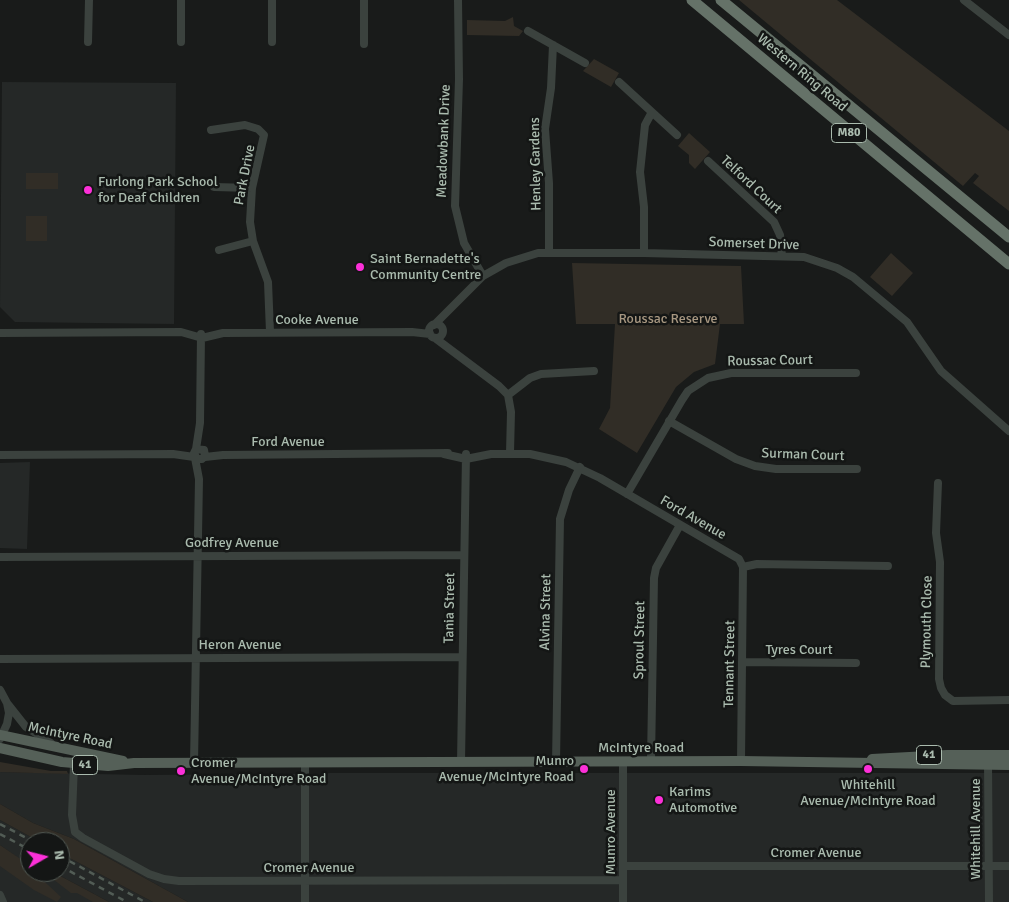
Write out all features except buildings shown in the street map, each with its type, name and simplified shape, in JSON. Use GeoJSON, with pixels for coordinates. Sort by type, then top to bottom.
{"type":"FeatureCollection","features":[{"type":"Feature","properties":{"kind":"highway","name":"Western Ring Road"},"geometry":{"type":"LineString","coordinates":[[692,0],[872,152],[1009,264]]}},
{"type":"Feature","properties":{"kind":"highway","name":"Western Ring Road"},"geometry":{"type":"LineString","coordinates":[[721,0],[1009,237]]}},
{"type":"Feature","properties":{"kind":"main road","name":"McIntyre Road"},"geometry":{"type":"LineString","coordinates":[[1,736],[134,763]]}},
{"type":"Feature","properties":{"kind":"main road","name":"McIntyre Road"},"geometry":{"type":"LineString","coordinates":[[0,748],[74,764],[108,766],[134,763],[848,761],[886,757],[988,760],[1009,765]]}},
{"type":"Feature","properties":{"kind":"main road","name":"McIntyre Road"},"geometry":{"type":"LineString","coordinates":[[988,760],[1009,755]]}},
{"type":"Feature","properties":{"kind":"street"},"geometry":{"type":"LineString","coordinates":[[88,42],[89,0]]}},
{"type":"Feature","properties":{"kind":"street"},"geometry":{"type":"LineString","coordinates":[[181,0],[181,42]]}},
{"type":"Feature","properties":{"kind":"street"},"geometry":{"type":"LineString","coordinates":[[272,0],[272,42]]}},
{"type":"Feature","properties":{"kind":"street"},"geometry":{"type":"LineString","coordinates":[[364,0],[364,44]]}},
{"type":"Feature","properties":{"kind":"street","name":"Meadowbank Drive"},"geometry":{"type":"LineString","coordinates":[[458,0],[459,79],[455,206],[464,242],[483,276]]}},
{"type":"Feature","properties":{"kind":"street"},"geometry":{"type":"LineString","coordinates":[[964,0],[1009,33]]}},
{"type":"Feature","properties":{"kind":"street"},"geometry":{"type":"LineString","coordinates":[[528,31],[585,63]]}},
{"type":"Feature","properties":{"kind":"street","name":"Henley Gardens"},"geometry":{"type":"LineString","coordinates":[[549,252],[549,183],[545,129],[551,88],[553,45]]}},
{"type":"Feature","properties":{"kind":"street"},"geometry":{"type":"LineString","coordinates":[[620,82],[677,135]]}},
{"type":"Feature","properties":{"kind":"street"},"geometry":{"type":"LineString","coordinates":[[644,253],[644,207],[640,172],[645,125],[652,112]]}},
{"type":"Feature","properties":{"kind":"street","name":"Park Drive"},"geometry":{"type":"LineString","coordinates":[[211,130],[245,125],[262,132],[265,139],[252,188],[250,222],[253,242],[268,282],[270,332]]}},
{"type":"Feature","properties":{"kind":"street","name":"Telford Court"},"geometry":{"type":"LineString","coordinates":[[708,161],[774,222],[780,235],[782,256]]}},
{"type":"Feature","properties":{"kind":"street"},"geometry":{"type":"LineString","coordinates":[[214,187],[252,188]]}},
{"type":"Feature","properties":{"kind":"street"},"geometry":{"type":"LineString","coordinates":[[219,250],[253,242]]}},
{"type":"Feature","properties":{"kind":"street","name":"Somerset Drive"},"geometry":{"type":"LineString","coordinates":[[435,331],[449,310],[483,276],[516,258],[549,252],[804,258],[821,262],[853,278],[907,322],[941,371],[1009,431]]}},
{"type":"Feature","properties":{"kind":"street","name":"Cooke Avenue"},"geometry":{"type":"LineString","coordinates":[[0,332],[181,332],[189,330],[202,335],[223,332],[435,331]]}},
{"type":"Feature","properties":{"kind":"street"},"geometry":{"type":"LineString","coordinates":[[435,331],[450,348],[508,395],[510,454]]}},
{"type":"Feature","properties":{"kind":"street"},"geometry":{"type":"LineString","coordinates":[[194,763],[202,335]]}},
{"type":"Feature","properties":{"kind":"street"},"geometry":{"type":"LineString","coordinates":[[508,395],[530,378],[541,374],[560,371],[594,371]]}},
{"type":"Feature","properties":{"kind":"street","name":"Roussac Court"},"geometry":{"type":"LineString","coordinates":[[627,494],[688,391],[708,378],[730,373],[856,373]]}},
{"type":"Feature","properties":{"kind":"street","name":"Surman Court"},"geometry":{"type":"LineString","coordinates":[[670,421],[736,459],[755,466],[776,469],[857,470]]}},
{"type":"Feature","properties":{"kind":"street","name":"Ford Avenue"},"geometry":{"type":"LineString","coordinates":[[0,454],[444,454],[453,452],[466,456],[477,451],[492,454],[542,456],[580,467],[739,559],[743,566]]}},
{"type":"Feature","properties":{"kind":"street","name":"Tania Street"},"geometry":{"type":"LineString","coordinates":[[461,762],[466,456]]}},
{"type":"Feature","properties":{"kind":"street","name":"Alvina Street"},"geometry":{"type":"LineString","coordinates":[[556,762],[560,519],[568,490],[580,467]]}},
{"type":"Feature","properties":{"kind":"street","name":"Plymouth Close"},"geometry":{"type":"LineString","coordinates":[[938,483],[936,534],[940,562],[939,679],[941,688],[945,695],[953,701],[1009,700]]}},
{"type":"Feature","properties":{"kind":"street","name":"Sproul Street"},"geometry":{"type":"LineString","coordinates":[[651,761],[654,578],[656,568],[680,525]]}},
{"type":"Feature","properties":{"kind":"street","name":"Godfrey Avenue"},"geometry":{"type":"LineString","coordinates":[[0,557],[464,555]]}},
{"type":"Feature","properties":{"kind":"street"},"geometry":{"type":"LineString","coordinates":[[743,566],[757,564],[888,566]]}},
{"type":"Feature","properties":{"kind":"street","name":"Tennant Street"},"geometry":{"type":"LineString","coordinates":[[741,761],[743,566]]}},
{"type":"Feature","properties":{"kind":"street","name":"Heron Avenue"},"geometry":{"type":"LineString","coordinates":[[0,659],[462,657]]}},
{"type":"Feature","properties":{"kind":"street","name":"Heron Avenue"},"geometry":{"type":"LineString","coordinates":[[0,666],[18,659]]}},
{"type":"Feature","properties":{"kind":"street","name":"Tyres Court"},"geometry":{"type":"LineString","coordinates":[[742,662],[856,663]]}},
{"type":"Feature","properties":{"kind":"street"},"geometry":{"type":"LineString","coordinates":[[0,690],[7,703],[28,728],[59,749]]}},
{"type":"Feature","properties":{"kind":"street"},"geometry":{"type":"LineString","coordinates":[[1,736],[8,720],[7,703]]}},
{"type":"Feature","properties":{"kind":"street","name":"Whitehill Avenue"},"geometry":{"type":"LineString","coordinates":[[988,760],[989,902]]}},
{"type":"Feature","properties":{"kind":"street"},"geometry":{"type":"LineString","coordinates":[[305,762],[305,902]]}},
{"type":"Feature","properties":{"kind":"street","name":"Munro Avenue"},"geometry":{"type":"LineString","coordinates":[[623,762],[623,902]]}},
{"type":"Feature","properties":{"kind":"street","name":"Cromer Avenue"},"geometry":{"type":"LineString","coordinates":[[74,764],[72,816],[76,832],[83,838],[149,874],[179,881],[623,880]]}},
{"type":"Feature","properties":{"kind":"street","name":"Cromer Avenue"},"geometry":{"type":"LineString","coordinates":[[623,866],[1009,866]]}},
{"type":"Feature","properties":{"kind":"street"},"geometry":{"type":"LineString","coordinates":[[0,895],[3,902]]}},
{"type":"Feature","properties":{"kind":"shaded area","name":"Furlong Park School for Deaf Children"},"geometry":{"type":"Polygon","coordinates":[[[2,82],[176,83],[174,324],[15,322],[0,307],[2,82]]]}},
{"type":"Feature","properties":{"kind":"shaded area"},"geometry":{"type":"Polygon","coordinates":[[[30,462],[27,549],[0,548],[0,463],[30,462]]]}},
{"type":"Feature","properties":{"kind":"shaded area"},"geometry":{"type":"Polygon","coordinates":[[[0,772],[143,775],[297,774],[297,777],[313,777],[330,773],[1009,773],[1009,902],[188,902],[70,837],[70,832],[56,832],[33,823],[0,804],[0,772]]]}},
{"type":"Feature","properties":{"kind":"shaded area"},"geometry":{"type":"Polygon","coordinates":[[[0,820],[22,832],[20,832],[20,882],[63,882],[101,902],[0,902],[0,849],[17,857],[0,845],[0,820]]]}},
{"type":"Feature","properties":{"kind":"shaded area"},"geometry":{"type":"Polygon","coordinates":[[[70,858],[153,902],[109,902],[70,881],[70,858]]]}},
{"type":"Feature","properties":{"kind":"green space"},"geometry":{"type":"Polygon","coordinates":[[[739,0],[837,0],[1009,131],[1009,211],[973,183],[979,176],[975,173],[963,186],[739,0]]]}},
{"type":"Feature","properties":{"kind":"green space"},"geometry":{"type":"Polygon","coordinates":[[[513,17],[514,26],[523,31],[519,36],[467,35],[467,20],[505,21],[513,17]]]}},
{"type":"Feature","properties":{"kind":"green space"},"geometry":{"type":"Polygon","coordinates":[[[594,59],[619,73],[611,87],[583,71],[594,59]]]}},
{"type":"Feature","properties":{"kind":"green space"},"geometry":{"type":"Polygon","coordinates":[[[689,133],[710,152],[695,169],[689,163],[689,155],[678,146],[689,133]]]}},
{"type":"Feature","properties":{"kind":"green space"},"geometry":{"type":"Polygon","coordinates":[[[26,173],[58,173],[58,189],[26,189],[26,173]]]}},
{"type":"Feature","properties":{"kind":"green space"},"geometry":{"type":"Polygon","coordinates":[[[26,216],[47,216],[47,241],[26,241],[26,216]]]}},
{"type":"Feature","properties":{"kind":"green space"},"geometry":{"type":"Polygon","coordinates":[[[891,253],[913,273],[892,296],[870,277],[891,253]]]}},
{"type":"Feature","properties":{"kind":"green space","name":"Roussac Reserve"},"geometry":{"type":"Polygon","coordinates":[[[572,263],[741,266],[744,324],[720,324],[715,364],[694,372],[676,387],[637,453],[599,429],[610,408],[615,324],[576,324],[572,263]]]}},
{"type":"Feature","properties":{"kind":"green space"},"geometry":{"type":"Polygon","coordinates":[[[0,762],[51,771],[67,771],[68,774],[0,772],[0,762]]]}},
{"type":"Feature","properties":{"kind":"green space"},"geometry":{"type":"Polygon","coordinates":[[[0,804],[33,823],[56,832],[22,832],[0,820],[0,804]]]}},
{"type":"Feature","properties":{"kind":"green space"},"geometry":{"type":"Polygon","coordinates":[[[70,837],[188,902],[153,902],[70,858],[70,837]]]}},
{"type":"Feature","properties":{"kind":"green space"},"geometry":{"type":"Polygon","coordinates":[[[0,845],[20,859],[20,880],[0,866],[0,845]]]}},
{"type":"Feature","properties":{"kind":"green space"},"geometry":{"type":"Polygon","coordinates":[[[70,881],[109,902],[93,902],[77,893],[71,893],[57,882],[70,881]]]}},
{"type":"Feature","properties":{"kind":"green space"},"geometry":{"type":"Polygon","coordinates":[[[23,882],[45,882],[61,897],[57,902],[23,882]]]}},
{"type":"Feature","properties":{"kind":"railway"},"geometry":{"type":"LineString","coordinates":[[0,824],[20,835]]}},
{"type":"Feature","properties":{"kind":"railway"},"geometry":{"type":"LineString","coordinates":[[0,834],[20,845]]}},
{"type":"Feature","properties":{"kind":"railway"},"geometry":{"type":"LineString","coordinates":[[70,861],[145,902]]}},
{"type":"Feature","properties":{"kind":"railway"},"geometry":{"type":"LineString","coordinates":[[70,871],[127,902]]}},
{"type":"Feature","properties":{"kind":"place","name":"Furlong Park School for Deaf Children"},"geometry":{"type":"Point","coordinates":[88,190]}},
{"type":"Feature","properties":{"kind":"place","name":"Saint Bernadette's Community Centre"},"geometry":{"type":"Point","coordinates":[360,267]}},
{"type":"Feature","properties":{"kind":"place","name":"Munro Avenue/McIntyre Road"},"geometry":{"type":"Point","coordinates":[584,769]}},
{"type":"Feature","properties":{"kind":"place","name":"Whitehill Avenue/McIntyre Road"},"geometry":{"type":"Point","coordinates":[868,769]}},
{"type":"Feature","properties":{"kind":"place","name":"Cromer Avenue/McIntyre Road"},"geometry":{"type":"Point","coordinates":[181,771]}},
{"type":"Feature","properties":{"kind":"place","name":"Karims Automotive"},"geometry":{"type":"Point","coordinates":[659,800]}}]}
